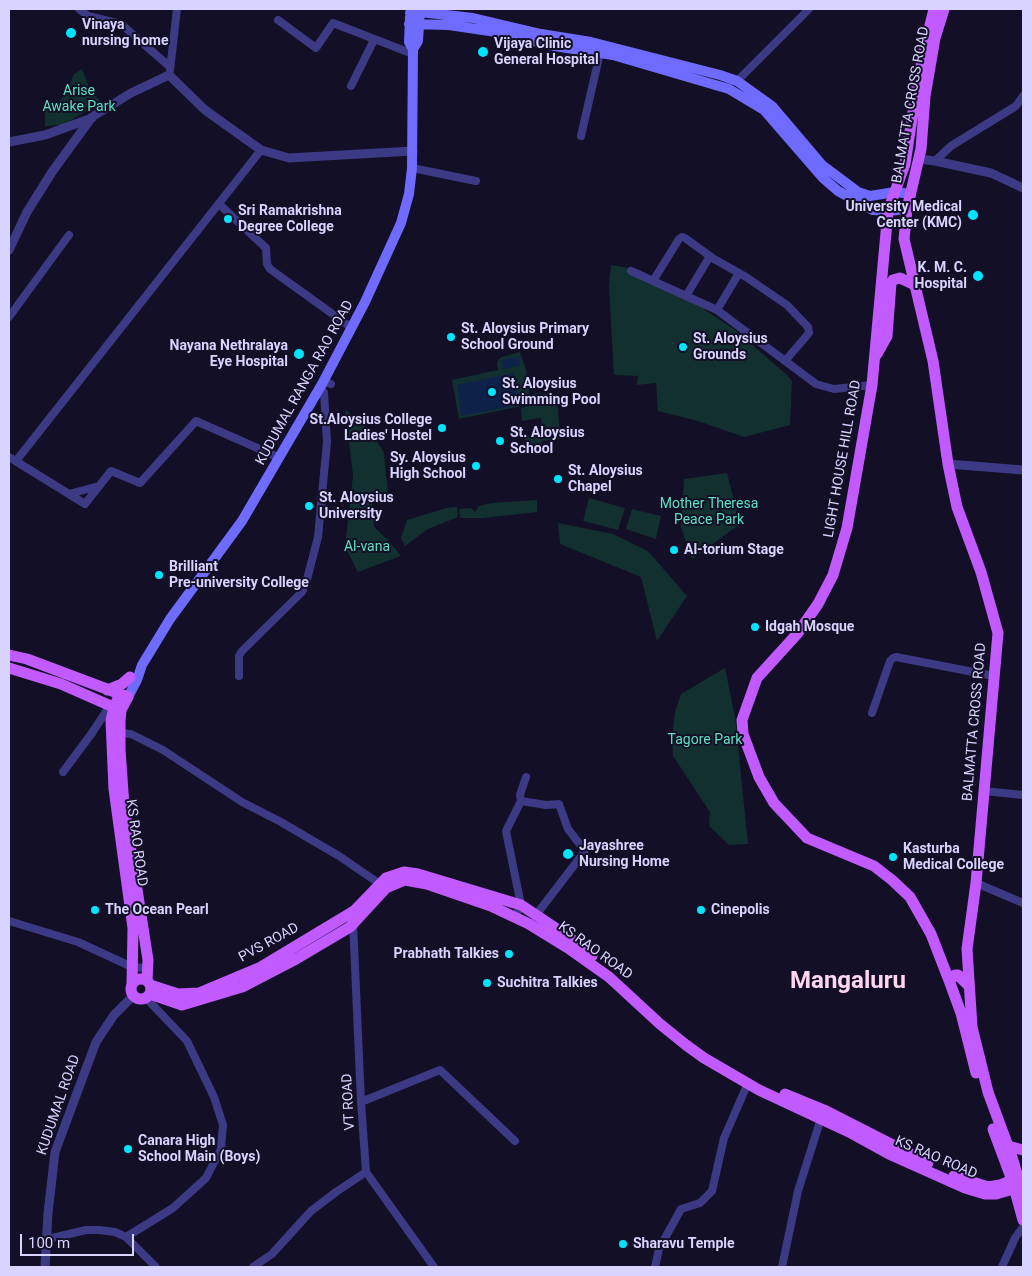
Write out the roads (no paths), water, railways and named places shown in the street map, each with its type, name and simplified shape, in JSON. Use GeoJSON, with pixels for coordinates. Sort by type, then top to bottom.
{"type":"FeatureCollection","features":[{"type":"Feature","properties":{"kind":"main road","name":"LIGHT HOUSE HILL ROAD"},"geometry":{"type":"LineString","coordinates":[[934,9],[917,86],[905,164],[888,211],[876,356],[847,528],[833,576],[818,604],[797,634],[758,678],[742,720],[743,734],[759,777],[774,802],[808,838],[874,866],[910,897],[931,934],[950,983],[982,1094],[1019,1182]]}},
{"type":"Feature","properties":{"kind":"main road","name":"BALMATTA CROSS ROAD"},"geometry":{"type":"LineString","coordinates":[[944,9],[936,38],[925,96],[918,160],[907,209],[904,239],[933,361],[948,464],[957,507],[981,572],[996,625],[998,644],[976,883],[967,949],[972,1027],[988,1092],[1019,1182]]}},
{"type":"Feature","properties":{"kind":"main road"},"geometry":{"type":"LineString","coordinates":[[415,10],[457,15],[500,23],[541,34],[620,48],[737,81],[772,106],[822,165],[858,192],[870,196],[895,192],[911,194]]}},
{"type":"Feature","properties":{"kind":"main road","name":"KUDUMAL RANGA RAO ROAD"},"geometry":{"type":"LineString","coordinates":[[124,695],[137,680],[142,664],[170,619],[242,521],[325,385],[401,223],[409,194],[412,168],[412,48],[418,41],[414,24],[415,10]]}},
{"type":"Feature","properties":{"kind":"main road"},"geometry":{"type":"LineString","coordinates":[[414,24],[449,25],[496,32],[554,46],[613,55],[729,89],[764,110],[823,178],[838,191],[873,210],[907,209]]}},
{"type":"Feature","properties":{"kind":"main road"},"geometry":{"type":"LineString","coordinates":[[876,356],[887,336],[891,283],[896,278],[900,278],[915,285]]}},
{"type":"Feature","properties":{"kind":"main road"},"geometry":{"type":"LineString","coordinates":[[9,655],[27,659],[124,695],[130,677]]}},
{"type":"Feature","properties":{"kind":"main road"},"geometry":{"type":"LineString","coordinates":[[107,690],[122,684],[142,664]]}},
{"type":"Feature","properties":{"kind":"main road"},"geometry":{"type":"LineString","coordinates":[[9,668],[61,684],[109,708]]}},
{"type":"Feature","properties":{"kind":"main road","name":"KS RAO ROAD"},"geometry":{"type":"LineString","coordinates":[[109,708],[124,695]]}},
{"type":"Feature","properties":{"kind":"main road","name":"KS RAO ROAD"},"geometry":{"type":"LineString","coordinates":[[109,708],[120,721],[120,733],[116,747],[115,795],[133,928],[132,990]]}},
{"type":"Feature","properties":{"kind":"main road","name":"KS RAO ROAD"},"geometry":{"type":"LineString","coordinates":[[109,708],[148,960],[148,990]]}},
{"type":"Feature","properties":{"kind":"main road"},"geometry":{"type":"LineString","coordinates":[[383,881],[404,872],[418,874],[521,905],[569,937],[678,1030],[721,1063],[822,1114],[953,1175],[988,1187],[1019,1182],[1023,1220]]}},
{"type":"Feature","properties":{"kind":"main road","name":"KS RAO ROAD"},"geometry":{"type":"LineString","coordinates":[[352,918],[386,888],[405,880],[427,884],[515,917],[568,948],[609,976],[660,1024],[704,1058],[748,1083],[822,1114]]}},
{"type":"Feature","properties":{"kind":"main road","name":"PVS ROAD"},"geometry":{"type":"LineString","coordinates":[[132,990],[141,1000],[148,990],[178,994],[199,993],[262,966],[352,918],[383,881]]}},
{"type":"Feature","properties":{"kind":"main road"},"geometry":{"type":"LineString","coordinates":[[942,966],[954,969],[960,966],[965,960],[967,949]]}},
{"type":"Feature","properties":{"kind":"main road"},"geometry":{"type":"LineString","coordinates":[[950,983],[951,977],[958,975],[964,978],[969,986]]}},
{"type":"Feature","properties":{"kind":"main road"},"geometry":{"type":"LineString","coordinates":[[132,990],[138,979],[148,990]]}},
{"type":"Feature","properties":{"kind":"main road"},"geometry":{"type":"LineString","coordinates":[[1008,1146],[1023,1150]]}},
{"type":"Feature","properties":{"kind":"street"},"geometry":{"type":"LineString","coordinates":[[79,9],[88,16],[121,24],[170,71],[205,110],[261,150],[289,158],[413,151]]}},
{"type":"Feature","properties":{"kind":"street"},"geometry":{"type":"LineString","coordinates":[[170,71],[177,9]]}},
{"type":"Feature","properties":{"kind":"street"},"geometry":{"type":"LineString","coordinates":[[737,81],[809,9]]}},
{"type":"Feature","properties":{"kind":"street"},"geometry":{"type":"LineString","coordinates":[[278,20],[316,48],[333,23],[374,40],[412,48]]}},
{"type":"Feature","properties":{"kind":"street"},"geometry":{"type":"LineString","coordinates":[[351,86],[374,40]]}},
{"type":"Feature","properties":{"kind":"street"},"geometry":{"type":"LineString","coordinates":[[581,136],[600,53]]}},
{"type":"Feature","properties":{"kind":"street"},"geometry":{"type":"LineString","coordinates":[[9,142],[46,135],[92,117],[170,71]]}},
{"type":"Feature","properties":{"kind":"street"},"geometry":{"type":"LineString","coordinates":[[936,161],[951,146],[1016,106],[1023,96]]}},
{"type":"Feature","properties":{"kind":"street"},"geometry":{"type":"LineString","coordinates":[[10,247],[26,212],[92,117]]}},
{"type":"Feature","properties":{"kind":"street"},"geometry":{"type":"LineString","coordinates":[[261,150],[12,459],[85,504],[111,471],[140,483],[196,421],[280,458]]}},
{"type":"Feature","properties":{"kind":"street"},"geometry":{"type":"LineString","coordinates":[[918,160],[936,161],[991,173],[1023,188]]}},
{"type":"Feature","properties":{"kind":"street"},"geometry":{"type":"LineString","coordinates":[[412,168],[476,181]]}},
{"type":"Feature","properties":{"kind":"street"},"geometry":{"type":"LineString","coordinates":[[219,204],[266,248],[267,264],[270,270],[352,328]]}},
{"type":"Feature","properties":{"kind":"street"},"geometry":{"type":"LineString","coordinates":[[9,317],[69,235]]}},
{"type":"Feature","properties":{"kind":"street"},"geometry":{"type":"LineString","coordinates":[[653,281],[680,237],[685,238],[787,305],[810,328],[809,332],[786,361]]}},
{"type":"Feature","properties":{"kind":"street"},"geometry":{"type":"LineString","coordinates":[[686,296],[710,256]]}},
{"type":"Feature","properties":{"kind":"street"},"geometry":{"type":"LineString","coordinates":[[631,271],[717,310],[816,384],[828,389],[872,385]]}},
{"type":"Feature","properties":{"kind":"street"},"geometry":{"type":"LineString","coordinates":[[717,310],[739,273]]}},
{"type":"Feature","properties":{"kind":"street"},"geometry":{"type":"LineString","coordinates":[[239,676],[239,656],[242,651],[302,592],[306,584],[318,537],[327,442],[325,385]]}},
{"type":"Feature","properties":{"kind":"street"},"geometry":{"type":"LineString","coordinates":[[948,464],[1023,470]]}},
{"type":"Feature","properties":{"kind":"street"},"geometry":{"type":"LineString","coordinates":[[69,494],[99,486]]}},
{"type":"Feature","properties":{"kind":"street"},"geometry":{"type":"LineString","coordinates":[[872,713],[890,661],[896,657],[994,676]]}},
{"type":"Feature","properties":{"kind":"street"},"geometry":{"type":"LineString","coordinates":[[63,772],[109,708]]}},
{"type":"Feature","properties":{"kind":"street"},"geometry":{"type":"LineString","coordinates":[[120,733],[131,734],[163,750],[242,802],[282,822],[383,881]]}},
{"type":"Feature","properties":{"kind":"street"},"geometry":{"type":"LineString","coordinates":[[515,917],[521,905],[506,832],[521,802],[520,795],[526,777]]}},
{"type":"Feature","properties":{"kind":"street"},"geometry":{"type":"LineString","coordinates":[[984,791],[1023,795]]}},
{"type":"Feature","properties":{"kind":"street"},"geometry":{"type":"LineString","coordinates":[[521,802],[546,806],[559,804],[568,829],[585,851],[536,915]]}},
{"type":"Feature","properties":{"kind":"street"},"geometry":{"type":"LineString","coordinates":[[976,883],[1023,903]]}},
{"type":"Feature","properties":{"kind":"street","name":"VT ROAD"},"geometry":{"type":"LineString","coordinates":[[352,918],[366,1172]]}},
{"type":"Feature","properties":{"kind":"street"},"geometry":{"type":"LineString","coordinates":[[9,921],[78,942],[132,967],[148,968]]}},
{"type":"Feature","properties":{"kind":"street","name":"KUDUMAL ROAD"},"geometry":{"type":"LineString","coordinates":[[46,1267],[48,1213],[55,1152],[96,1042],[132,990]]}},
{"type":"Feature","properties":{"kind":"street"},"geometry":{"type":"LineString","coordinates":[[126,1237],[173,1208],[206,1178],[221,1148],[223,1125],[214,1098],[186,1041],[167,1019],[148,990]]}},
{"type":"Feature","properties":{"kind":"street"},"geometry":{"type":"LineString","coordinates":[[361,1102],[440,1070],[515,1141]]}},
{"type":"Feature","properties":{"kind":"street"},"geometry":{"type":"LineString","coordinates":[[655,1267],[659,1249],[680,1209],[700,1203],[712,1191],[724,1138],[748,1083]]}},
{"type":"Feature","properties":{"kind":"street"},"geometry":{"type":"LineString","coordinates":[[782,1267],[798,1191],[822,1114]]}},
{"type":"Feature","properties":{"kind":"street"},"geometry":{"type":"LineString","coordinates":[[253,1267],[272,1254],[311,1211],[366,1172],[434,1267]]}},
{"type":"Feature","properties":{"kind":"street"},"geometry":{"type":"LineString","coordinates":[[1002,1267],[1015,1238],[1023,1227]]}},
{"type":"Feature","properties":{"kind":"street"},"geometry":{"type":"LineString","coordinates":[[48,1239],[86,1230],[115,1232],[126,1237],[156,1267]]}},
{"type":"Feature","properties":{"kind":"water","name":"St. Aloysius Swimming Pool"},"geometry":{"type":"Polygon","coordinates":[[[519,357],[520,366],[503,369],[501,360],[519,357]]]}},
{"type":"Feature","properties":{"kind":"water","name":"St. Aloysius Swimming Pool"},"geometry":{"type":"Polygon","coordinates":[[[514,373],[519,405],[461,416],[457,385],[514,373]]]}},
{"type":"Feature","properties":{"kind":"place","name":"Vinaya nursing home"},"geometry":{"type":"Point","coordinates":[71,33]}},
{"type":"Feature","properties":{"kind":"place","name":"Vijaya Clinic General Hospital"},"geometry":{"type":"Point","coordinates":[483,52]}},
{"type":"Feature","properties":{"kind":"place","name":"University Medical Center (KMC)"},"geometry":{"type":"Point","coordinates":[973,215]}},
{"type":"Feature","properties":{"kind":"place","name":"Sri Ramakrishna Degree College"},"geometry":{"type":"Point","coordinates":[228,219]}},
{"type":"Feature","properties":{"kind":"place","name":"K. M. C. Hospital"},"geometry":{"type":"Point","coordinates":[978,276]}},
{"type":"Feature","properties":{"kind":"place","name":"St. Aloysius Primary School Ground"},"geometry":{"type":"Point","coordinates":[451,337]}},
{"type":"Feature","properties":{"kind":"place","name":"St. Aloysius Grounds"},"geometry":{"type":"Point","coordinates":[683,347]}},
{"type":"Feature","properties":{"kind":"place","name":"Nayana Nethralaya Eye Hospital"},"geometry":{"type":"Point","coordinates":[299,354]}},
{"type":"Feature","properties":{"kind":"place","name":"St. Aloysius Swimming Pool"},"geometry":{"type":"Point","coordinates":[492,392]}},
{"type":"Feature","properties":{"kind":"place","name":"St.Aloysius College Ladies' Hostel"},"geometry":{"type":"Point","coordinates":[442,428]}},
{"type":"Feature","properties":{"kind":"place","name":"St. Aloysius School"},"geometry":{"type":"Point","coordinates":[500,441]}},
{"type":"Feature","properties":{"kind":"place","name":"Sy. Aloysius High School"},"geometry":{"type":"Point","coordinates":[476,466]}},
{"type":"Feature","properties":{"kind":"place","name":"St. Aloysius Chapel"},"geometry":{"type":"Point","coordinates":[558,479]}},
{"type":"Feature","properties":{"kind":"place","name":"St. Aloysius University"},"geometry":{"type":"Point","coordinates":[309,506]}},
{"type":"Feature","properties":{"kind":"place","name":"Al-torium Stage"},"geometry":{"type":"Point","coordinates":[674,550]}},
{"type":"Feature","properties":{"kind":"place","name":"Brilliant Pre-university College"},"geometry":{"type":"Point","coordinates":[159,575]}},
{"type":"Feature","properties":{"kind":"place","name":"Idgah Mosque"},"geometry":{"type":"Point","coordinates":[755,627]}},
{"type":"Feature","properties":{"kind":"place","name":"Jayashree Nursing Home"},"geometry":{"type":"Point","coordinates":[568,854]}},
{"type":"Feature","properties":{"kind":"place","name":"Kasturba Medical College"},"geometry":{"type":"Point","coordinates":[893,857]}},
{"type":"Feature","properties":{"kind":"place","name":"The Ocean Pearl"},"geometry":{"type":"Point","coordinates":[95,910]}},
{"type":"Feature","properties":{"kind":"place","name":"Cinepolis"},"geometry":{"type":"Point","coordinates":[701,910]}},
{"type":"Feature","properties":{"kind":"place","name":"Prabhath Talkies"},"geometry":{"type":"Point","coordinates":[509,954]}},
{"type":"Feature","properties":{"kind":"place","name":"Suchitra Talkies"},"geometry":{"type":"Point","coordinates":[487,983]}},
{"type":"Feature","properties":{"kind":"place","name":"Canara High School Main (Boys)"},"geometry":{"type":"Point","coordinates":[128,1149]}},
{"type":"Feature","properties":{"kind":"place","name":"Sharavu Temple"},"geometry":{"type":"Point","coordinates":[623,1244]}},
{"type":"Feature","properties":{"kind":"district","name":"Mangaluru"},"geometry":{"type":"Point","coordinates":[848,982]}},
{"type":"Feature","properties":{"kind":"park label","name":"Arise Awake Park"},"geometry":{"type":"Point","coordinates":[79,99]}},
{"type":"Feature","properties":{"kind":"park label","name":"Mother Theresa Peace Park"},"geometry":{"type":"Point","coordinates":[709,512]}},
{"type":"Feature","properties":{"kind":"park label","name":"Al-vana"},"geometry":{"type":"Point","coordinates":[367,547]}},
{"type":"Feature","properties":{"kind":"park label","name":"Tagore Park"},"geometry":{"type":"Point","coordinates":[705,740]}}]}
